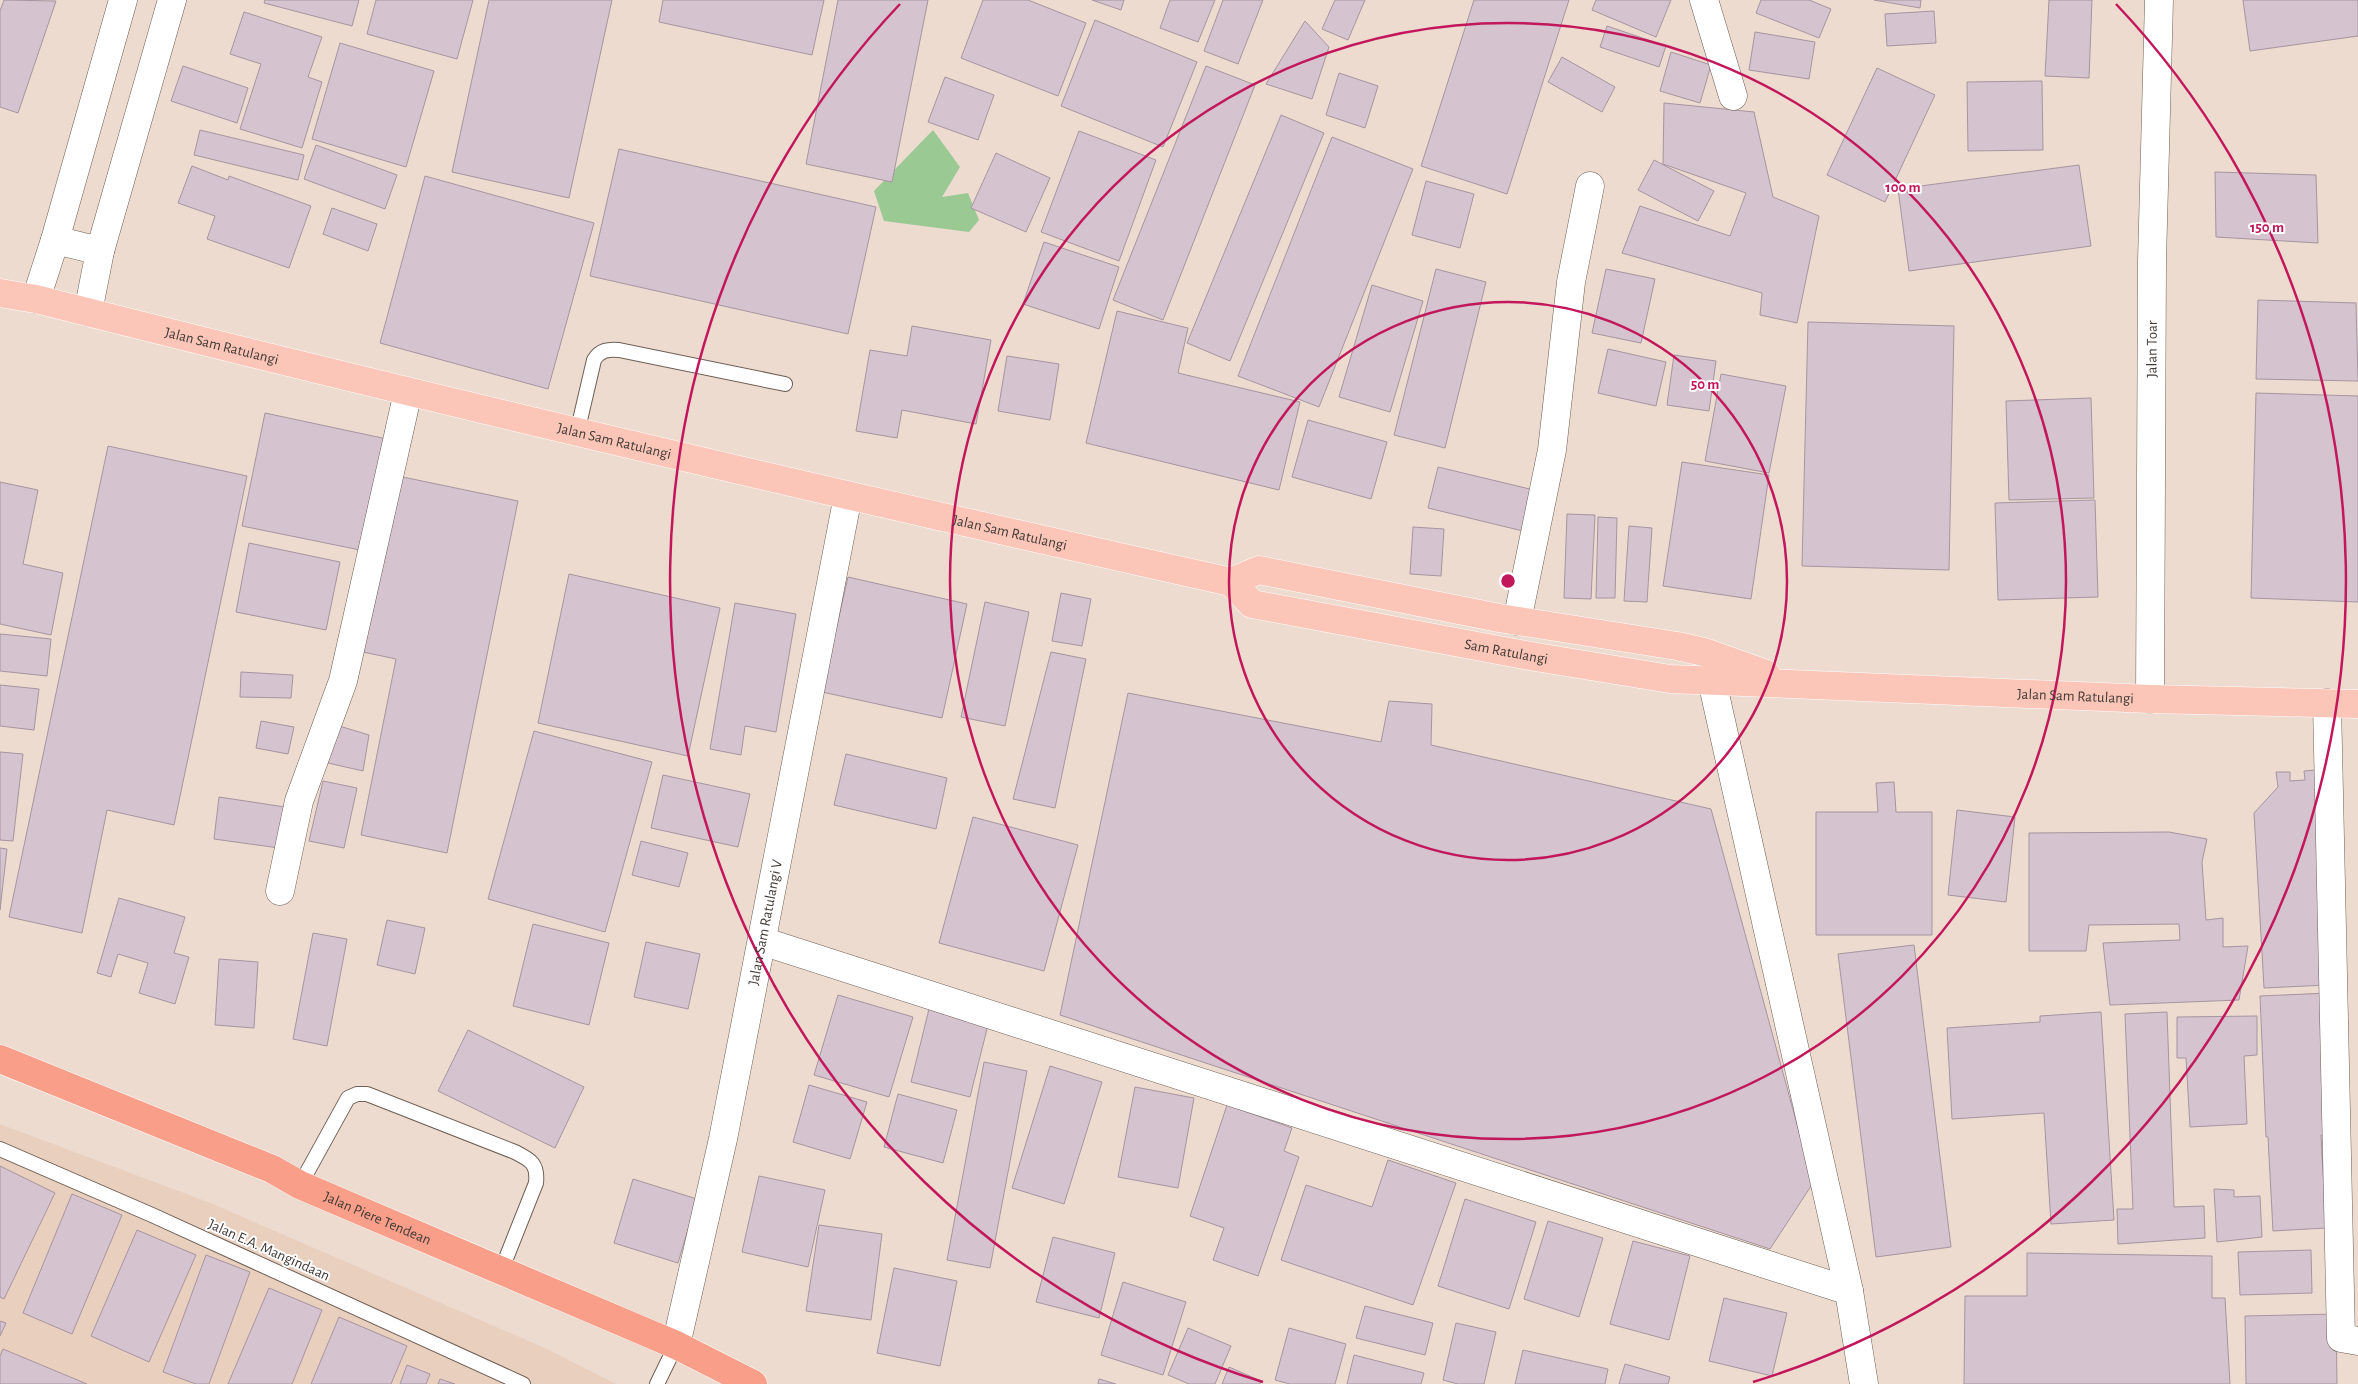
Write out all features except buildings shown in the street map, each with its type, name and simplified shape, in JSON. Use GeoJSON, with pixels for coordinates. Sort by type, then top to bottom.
{"type":"FeatureCollection","features":[{"type":"Feature","properties":{"kind":"highway","name":"Jalan Piere Tendean"},"geometry":{"type":"LineString","coordinates":[[0,1059],[272,1169],[300,1185],[676,1345],[753,1384]]}},
{"type":"Feature","properties":{"kind":"main road","name":"Jalan Sam Ratulangi"},"geometry":{"type":"LineString","coordinates":[[0,293],[36,299],[577,433],[1231,582]]}},
{"type":"Feature","properties":{"kind":"main road"},"geometry":{"type":"LineString","coordinates":[[1231,582],[1258,570],[1517,620],[1704,652],[1792,683]]}},
{"type":"Feature","properties":{"kind":"main road","name":"Sam Ratulangi"},"geometry":{"type":"LineString","coordinates":[[1231,582],[1252,604],[1574,663],[1670,679],[1792,683]]}},
{"type":"Feature","properties":{"kind":"main road","name":"Jalan Sam Ratulangi"},"geometry":{"type":"LineString","coordinates":[[1792,683],[2150,699],[2358,704]]}},
{"type":"Feature","properties":{"kind":"street"},"geometry":{"type":"LineString","coordinates":[[36,299],[55,240],[123,0]]}},
{"type":"Feature","properties":{"kind":"street"},"geometry":{"type":"LineString","coordinates":[[88,312],[100,251],[172,0]]}},
{"type":"Feature","properties":{"kind":"street"},"geometry":{"type":"LineString","coordinates":[[1704,0],[1733,96]]}},
{"type":"Feature","properties":{"kind":"street","name":"Jalan Toar"},"geometry":{"type":"LineString","coordinates":[[2150,699],[2152,261],[2159,0]]}},
{"type":"Feature","properties":{"kind":"street"},"geometry":{"type":"LineString","coordinates":[[1517,620],[1552,450],[1571,282],[1590,186]]}},
{"type":"Feature","properties":{"kind":"street"},"geometry":{"type":"LineString","coordinates":[[55,240],[100,251]]}},
{"type":"Feature","properties":{"kind":"street"},"geometry":{"type":"LineString","coordinates":[[280,891],[299,801],[343,681],[408,392]]}},
{"type":"Feature","properties":{"kind":"street","name":"Jalan Sam Ratulangi V"},"geometry":{"type":"LineString","coordinates":[[676,1345],[723,1139],[848,496]]}},
{"type":"Feature","properties":{"kind":"street"},"geometry":{"type":"LineString","coordinates":[[1712,681],[1848,1291],[1864,1384]]}},
{"type":"Feature","properties":{"kind":"street"},"geometry":{"type":"LineString","coordinates":[[2327,703],[2341,1338],[2358,1341]]}},
{"type":"Feature","properties":{"kind":"street"},"geometry":{"type":"LineString","coordinates":[[762,941],[1848,1291]]}},
{"type":"Feature","properties":{"kind":"lane"},"geometry":{"type":"LineString","coordinates":[[577,433],[594,360],[605,350],[619,350],[785,384]]}},
{"type":"Feature","properties":{"kind":"lane"},"geometry":{"type":"LineString","coordinates":[[300,1185],[348,1098],[357,1094],[367,1094],[515,1152],[530,1160],[537,1173],[536,1183],[501,1270]]}},
{"type":"Feature","properties":{"kind":"lane","name":"Jalan E.A. Mangindaan"},"geometry":{"type":"LineString","coordinates":[[0,1149],[152,1215],[523,1384]]}},
{"type":"Feature","properties":{"kind":"lane"},"geometry":{"type":"LineString","coordinates":[[657,1384],[676,1345]]}},
{"type":"Feature","properties":{"kind":"shaded area"},"geometry":{"type":"Polygon","coordinates":[[[0,1124],[208,1202],[547,1349],[616,1384],[0,1384],[0,1124]]]}},
{"type":"Feature","properties":{"kind":"green space"},"geometry":{"type":"Polygon","coordinates":[[[933,130],[960,167],[942,197],[968,193],[979,220],[969,232],[884,221],[874,191],[933,130]]]}}]}
